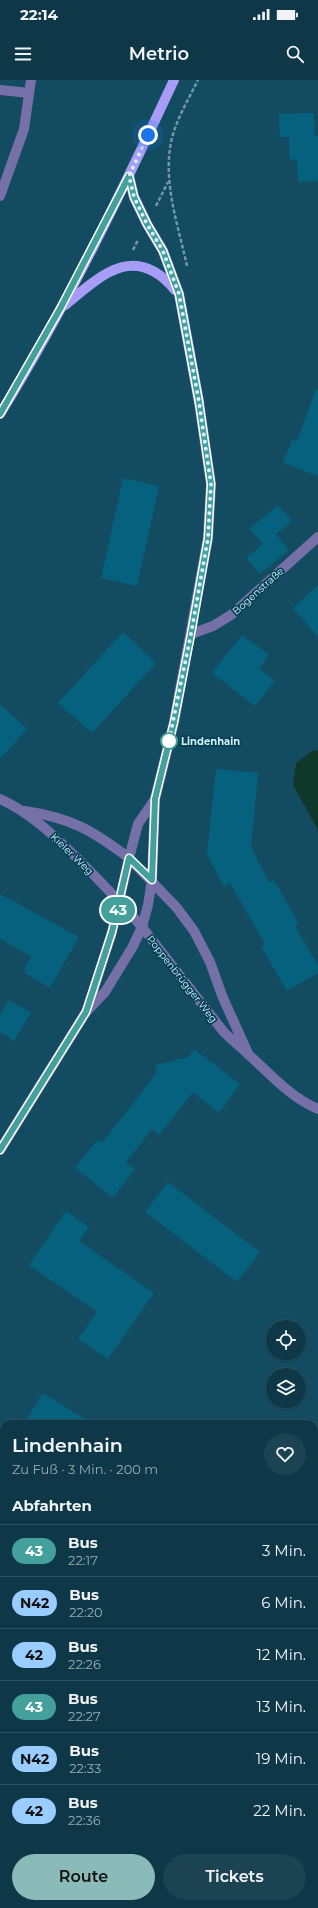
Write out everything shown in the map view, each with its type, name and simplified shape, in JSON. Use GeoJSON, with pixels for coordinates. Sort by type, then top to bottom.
{"type":"FeatureCollection","features":[{"type":"Feature","properties":{"kind":"main road"},"geometry":{"type":"LineString","coordinates":[[0,414],[60,309],[129,176],[174,80]]}},
{"type":"Feature","properties":{"kind":"main road"},"geometry":{"type":"LineString","coordinates":[[129,176],[134,197],[147,224],[163,251],[179,294],[199,402]]}},
{"type":"Feature","properties":{"kind":"main road"},"geometry":{"type":"LineString","coordinates":[[60,309],[96,279],[122,266],[138,266],[150,270],[168,282],[179,294]]}},
{"type":"Feature","properties":{"kind":"street"},"geometry":{"type":"LineString","coordinates":[[0,196],[24,129],[30,80]]}},
{"type":"Feature","properties":{"kind":"street"},"geometry":{"type":"LineString","coordinates":[[0,90],[29,93]]}},
{"type":"Feature","properties":{"kind":"street"},"geometry":{"type":"LineString","coordinates":[[0,1150],[86,1012],[105,992],[132,948],[142,926],[148,905],[152,880],[155,799],[174,722],[208,538],[211,484],[199,402]]}},
{"type":"Feature","properties":{"kind":"street","name":"Bogenstraße"},"geometry":{"type":"LineString","coordinates":[[191,634],[213,626],[231,614],[318,537]]}},
{"type":"Feature","properties":{"kind":"street","name":"Kieler Weg"},"geometry":{"type":"LineString","coordinates":[[0,799],[23,810],[61,818],[86,828],[129,858]]}},
{"type":"Feature","properties":{"kind":"street"},"geometry":{"type":"LineString","coordinates":[[86,1012],[112,932],[138,824],[155,799]]}},
{"type":"Feature","properties":{"kind":"street","name":"Kieler Weg"},"geometry":{"type":"LineString","coordinates":[[23,810],[54,836],[120,901]]}},
{"type":"Feature","properties":{"kind":"street","name":"Poppenbrügger Weg"},"geometry":{"type":"LineString","coordinates":[[129,858],[152,880],[177,908],[194,932],[210,962],[223,998],[248,1053]]}},
{"type":"Feature","properties":{"kind":"street","name":"Poppenbrügger Weg"},"geometry":{"type":"LineString","coordinates":[[120,901],[142,926],[223,1031],[234,1043],[248,1053],[291,1092],[310,1106],[318,1109]]}},
{"type":"Feature","properties":{"kind":"path"},"geometry":{"type":"LineString","coordinates":[[179,294],[187,266],[168,181],[169,162],[171,142],[176,127],[198,80]]}},
{"type":"Feature","properties":{"kind":"shaded area"},"geometry":{"type":"Polygon","coordinates":[[[318,750],[318,830],[293,785],[296,763],[312,751],[318,750]]]}},
{"type":"Feature","properties":{"kind":"building"},"geometry":{"type":"Polygon","coordinates":[[[314,113],[315,136],[318,136],[318,181],[298,182],[297,159],[290,160],[289,137],[280,137],[279,114],[314,113]]]}},
{"type":"Feature","properties":{"kind":"building"},"geometry":{"type":"Polygon","coordinates":[[[316,389],[318,390],[318,476],[283,463],[292,440],[297,441],[316,389]]]}},
{"type":"Feature","properties":{"kind":"building"},"geometry":{"type":"Polygon","coordinates":[[[123,478],[159,486],[137,586],[101,578],[123,478]]]}},
{"type":"Feature","properties":{"kind":"building"},"geometry":{"type":"Polygon","coordinates":[[[278,505],[292,521],[276,534],[289,550],[260,574],[246,558],[263,544],[249,529],[278,505]]]}},
{"type":"Feature","properties":{"kind":"building"},"geometry":{"type":"Polygon","coordinates":[[[318,585],[318,637],[293,608],[318,585]]]}},
{"type":"Feature","properties":{"kind":"building"},"geometry":{"type":"Polygon","coordinates":[[[123,632],[156,663],[92,733],[58,703],[123,632]]]}},
{"type":"Feature","properties":{"kind":"building"},"geometry":{"type":"Polygon","coordinates":[[[242,635],[269,655],[259,668],[275,681],[255,706],[212,673],[242,635]]]}},
{"type":"Feature","properties":{"kind":"building"},"geometry":{"type":"Polygon","coordinates":[[[0,704],[27,729],[0,759],[0,704]]]}},
{"type":"Feature","properties":{"kind":"building"},"geometry":{"type":"Polygon","coordinates":[[[216,769],[258,773],[251,847],[269,882],[274,880],[299,924],[295,926],[318,966],[318,973],[287,991],[261,946],[265,944],[230,883],[224,887],[207,854],[216,769]]]}},
{"type":"Feature","properties":{"kind":"building"},"geometry":{"type":"Polygon","coordinates":[[[0,894],[79,937],[50,988],[25,973],[25,967],[31,957],[0,939],[0,894]]]}},
{"type":"Feature","properties":{"kind":"building"},"geometry":{"type":"Polygon","coordinates":[[[9,1000],[31,1013],[14,1041],[0,1032],[0,1015],[9,1000]]]}},
{"type":"Feature","properties":{"kind":"building"},"geometry":{"type":"Polygon","coordinates":[[[194,1049],[240,1084],[219,1113],[193,1092],[159,1135],[152,1129],[126,1162],[135,1169],[113,1198],[75,1168],[97,1140],[102,1143],[141,1093],[157,1072],[155,1065],[189,1057],[194,1049]]]}},
{"type":"Feature","properties":{"kind":"building"},"geometry":{"type":"Polygon","coordinates":[[[168,1182],[260,1252],[237,1282],[145,1212],[168,1182]]]}},
{"type":"Feature","properties":{"kind":"building"},"geometry":{"type":"Polygon","coordinates":[[[66,1211],[89,1227],[79,1241],[154,1293],[108,1359],[78,1339],[97,1312],[29,1265],[66,1211]]]}},
{"type":"Feature","properties":{"kind":"building"},"geometry":{"type":"Polygon","coordinates":[[[43,1393],[87,1420],[26,1420],[43,1393]]]}},
{"type":"Feature","properties":{"kind":"bus line","name":"43"},"geometry":{"type":"LineString","coordinates":[[0,414],[60,309],[129,176],[134,197],[147,224],[163,251],[179,294],[191,352],[211,484],[208,538],[174,722],[155,799],[155,832],[152,880],[129,858],[112,932],[86,1012],[0,1150]]}},
{"type":"Feature","properties":{"kind":"place","name":"Lindenhain"},"geometry":{"type":"Point","coordinates":[169,741]}},
{"type":"Feature","properties":{"kind":"route"},"geometry":{"type":"LineString","coordinates":[[148,135],[129,176],[134,197],[147,224],[163,251],[179,294],[191,352],[211,484],[208,538],[191,634],[169,741]]}}]}
